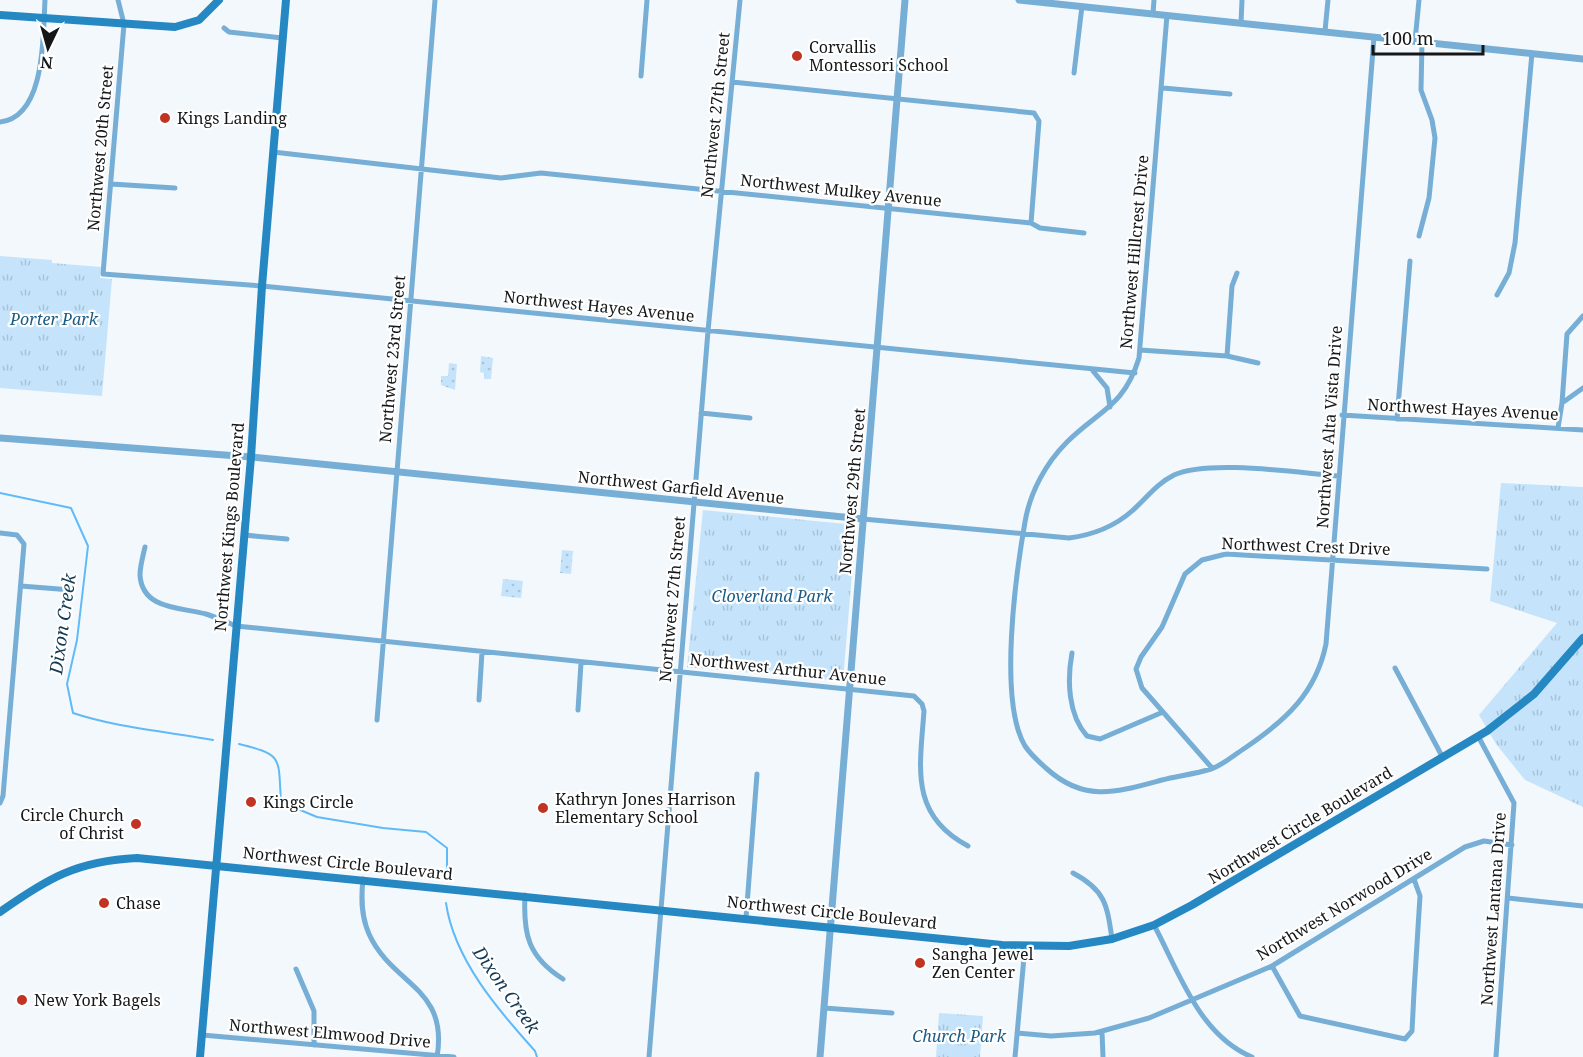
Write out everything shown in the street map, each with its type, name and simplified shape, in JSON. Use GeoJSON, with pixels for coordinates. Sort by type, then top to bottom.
{"type":"FeatureCollection","features":[{"type":"Feature","properties":{"kind":"main road"},"geometry":{"type":"LineString","coordinates":[[0,15],[182,26],[199,20],[219,0]]}},
{"type":"Feature","properties":{"kind":"main road","name":"Northwest Kings Boulevard"},"geometry":{"type":"LineString","coordinates":[[200,1057],[251,457],[262,286],[286,0]]}},
{"type":"Feature","properties":{"kind":"main road","name":"Northwest Circle Boulevard"},"geometry":{"type":"LineString","coordinates":[[0,912],[57,875],[107,859],[137,858],[216,864],[1025,946],[1069,946],[1112,939],[1154,925],[1223,888],[1478,736],[1534,694],[1583,638]]}},
{"type":"Feature","properties":{"kind":"street"},"geometry":{"type":"LineString","coordinates":[[0,122],[10,120],[23,110],[34,89],[40,65],[45,0]]}},
{"type":"Feature","properties":{"kind":"street","name":"Northwest 20th Street"},"geometry":{"type":"LineString","coordinates":[[103,274],[124,24],[118,0]]}},
{"type":"Feature","properties":{"kind":"street","name":"Northwest 23rd Street"},"geometry":{"type":"LineString","coordinates":[[377,720],[435,0]]}},
{"type":"Feature","properties":{"kind":"street"},"geometry":{"type":"LineString","coordinates":[[641,76],[648,0]]}},
{"type":"Feature","properties":{"kind":"street","name":"Northwest 27th Street"},"geometry":{"type":"LineString","coordinates":[[649,1057],[720,191],[740,0]]}},
{"type":"Feature","properties":{"kind":"street","name":"Northwest 29th Street"},"geometry":{"type":"LineString","coordinates":[[820,1057],[905,0]]}},
{"type":"Feature","properties":{"kind":"street"},"geometry":{"type":"LineString","coordinates":[[1019,0],[1583,58]]}},
{"type":"Feature","properties":{"kind":"street"},"geometry":{"type":"LineString","coordinates":[[1153,14],[1154,0]]}},
{"type":"Feature","properties":{"kind":"street"},"geometry":{"type":"LineString","coordinates":[[1240,23],[1242,0]]}},
{"type":"Feature","properties":{"kind":"street"},"geometry":{"type":"LineString","coordinates":[[1325,31],[1328,0]]}},
{"type":"Feature","properties":{"kind":"street"},"geometry":{"type":"LineString","coordinates":[[1419,0],[1421,90],[1432,120],[1435,138],[1429,198],[1419,236]]}},
{"type":"Feature","properties":{"kind":"street"},"geometry":{"type":"LineString","coordinates":[[1074,73],[1082,6]]}},
{"type":"Feature","properties":{"kind":"street","name":"Northwest Hillcrest Drive"},"geometry":{"type":"LineString","coordinates":[[1167,15],[1163,88],[1140,350],[1135,373],[1126,389],[1110,408],[1067,442],[1049,464],[1033,493],[1023,535],[1011,631],[1011,654],[1017,727],[1033,757],[1066,784],[1093,792],[1131,789],[1212,768]]}},
{"type":"Feature","properties":{"kind":"street"},"geometry":{"type":"LineString","coordinates":[[224,28],[229,32],[282,38]]}},
{"type":"Feature","properties":{"kind":"street","name":"Northwest Alta Vista Drive"},"geometry":{"type":"LineString","coordinates":[[1212,768],[1269,732],[1299,704],[1312,685],[1323,661],[1374,37]]}},
{"type":"Feature","properties":{"kind":"street"},"geometry":{"type":"LineString","coordinates":[[1497,295],[1509,273],[1515,243],[1533,53]]}},
{"type":"Feature","properties":{"kind":"street"},"geometry":{"type":"LineString","coordinates":[[732,82],[1037,116],[1031,223]]}},
{"type":"Feature","properties":{"kind":"street"},"geometry":{"type":"LineString","coordinates":[[1163,88],[1230,94]]}},
{"type":"Feature","properties":{"kind":"street","name":"Northwest Mulkey Avenue"},"geometry":{"type":"LineString","coordinates":[[273,152],[501,178],[541,173],[1031,223],[1040,228],[1084,233]]}},
{"type":"Feature","properties":{"kind":"street"},"geometry":{"type":"LineString","coordinates":[[111,184],[175,188]]}},
{"type":"Feature","properties":{"kind":"street"},"geometry":{"type":"LineString","coordinates":[[1398,419],[1410,261]]}},
{"type":"Feature","properties":{"kind":"street"},"geometry":{"type":"LineString","coordinates":[[1227,356],[1233,286],[1237,273]]}},
{"type":"Feature","properties":{"kind":"street","name":"Northwest Hayes Avenue"},"geometry":{"type":"LineString","coordinates":[[103,274],[262,286],[1135,373]]}},
{"type":"Feature","properties":{"kind":"street"},"geometry":{"type":"LineString","coordinates":[[1558,428],[1567,334],[1583,316]]}},
{"type":"Feature","properties":{"kind":"street"},"geometry":{"type":"LineString","coordinates":[[1140,350],[1227,356],[1258,363]]}},
{"type":"Feature","properties":{"kind":"street"},"geometry":{"type":"LineString","coordinates":[[1092,370],[1107,388],[1110,408]]}},
{"type":"Feature","properties":{"kind":"street"},"geometry":{"type":"LineString","coordinates":[[1562,403],[1583,388]]}},
{"type":"Feature","properties":{"kind":"street"},"geometry":{"type":"LineString","coordinates":[[701,413],[750,418]]}},
{"type":"Feature","properties":{"kind":"street","name":"Northwest Hayes Avenue"},"geometry":{"type":"LineString","coordinates":[[1342,415],[1583,430]]}},
{"type":"Feature","properties":{"kind":"street","name":"Northwest Garfield Avenue"},"geometry":{"type":"LineString","coordinates":[[0,438],[251,457],[1069,538],[1103,529],[1124,517],[1165,480],[1191,470],[1339,476]]}},
{"type":"Feature","properties":{"kind":"street"},"geometry":{"type":"LineString","coordinates":[[0,533],[17,535],[23,541],[3,796],[0,803]]}},
{"type":"Feature","properties":{"kind":"street"},"geometry":{"type":"LineString","coordinates":[[244,535],[287,539]]}},
{"type":"Feature","properties":{"kind":"street","name":"Northwest Arthur Avenue"},"geometry":{"type":"LineString","coordinates":[[145,547],[141,578],[143,586],[153,600],[163,605],[206,614],[236,626],[910,695],[919,699],[924,711],[919,769],[926,803],[946,832],[968,846]]}},
{"type":"Feature","properties":{"kind":"street","name":"Northwest Crest Drive"},"geometry":{"type":"LineString","coordinates":[[1212,768],[1142,688],[1136,669],[1141,657],[1162,627],[1180,580],[1192,567],[1219,555],[1487,569]]}},
{"type":"Feature","properties":{"kind":"street"},"geometry":{"type":"LineString","coordinates":[[21,586],[71,590]]}},
{"type":"Feature","properties":{"kind":"street"},"geometry":{"type":"LineString","coordinates":[[479,700],[482,652]]}},
{"type":"Feature","properties":{"kind":"street"},"geometry":{"type":"LineString","coordinates":[[1072,653],[1070,694],[1077,719],[1087,736],[1100,740],[1163,712]]}},
{"type":"Feature","properties":{"kind":"street"},"geometry":{"type":"LineString","coordinates":[[578,710],[581,663]]}},
{"type":"Feature","properties":{"kind":"street"},"geometry":{"type":"LineString","coordinates":[[1395,668],[1443,758]]}},
{"type":"Feature","properties":{"kind":"street","name":"Northwest Lantana Drive"},"geometry":{"type":"LineString","coordinates":[[1478,736],[1513,798],[1512,844],[1496,1057]]}},
{"type":"Feature","properties":{"kind":"street"},"geometry":{"type":"LineString","coordinates":[[746,918],[757,774]]}},
{"type":"Feature","properties":{"kind":"street","name":"Northwest Norwood Drive"},"geometry":{"type":"LineString","coordinates":[[1017,1033],[1051,1036],[1102,1032],[1149,1018],[1272,966],[1476,843],[1512,844]]}},
{"type":"Feature","properties":{"kind":"street"},"geometry":{"type":"LineString","coordinates":[[1072,873],[1095,886],[1103,897],[1112,939]]}},
{"type":"Feature","properties":{"kind":"street"},"geometry":{"type":"LineString","coordinates":[[363,879],[362,909],[368,933],[386,959],[431,1006],[440,1032],[437,1056]]}},
{"type":"Feature","properties":{"kind":"street"},"geometry":{"type":"LineString","coordinates":[[1272,966],[1300,1016],[1405,1039],[1412,1032],[1420,896],[1414,879]]}},
{"type":"Feature","properties":{"kind":"street"},"geometry":{"type":"LineString","coordinates":[[525,895],[524,922],[528,941],[540,961],[563,979]]}},
{"type":"Feature","properties":{"kind":"street"},"geometry":{"type":"LineString","coordinates":[[1508,898],[1583,906]]}},
{"type":"Feature","properties":{"kind":"street"},"geometry":{"type":"LineString","coordinates":[[1154,925],[1193,999],[1220,1038],[1252,1057]]}},
{"type":"Feature","properties":{"kind":"street"},"geometry":{"type":"LineString","coordinates":[[1015,1057],[1025,946]]}},
{"type":"Feature","properties":{"kind":"street"},"geometry":{"type":"LineString","coordinates":[[296,969],[314,1011],[314,1045]]}},
{"type":"Feature","properties":{"kind":"street"},"geometry":{"type":"LineString","coordinates":[[824,1008],[892,1013]]}},
{"type":"Feature","properties":{"kind":"street"},"geometry":{"type":"LineString","coordinates":[[1102,1032],[1103,1057]]}},
{"type":"Feature","properties":{"kind":"street","name":"Northwest Elmwood Drive"},"geometry":{"type":"LineString","coordinates":[[202,1035],[454,1057]]}},
{"type":"Feature","properties":{"kind":"green space","name":"Porter Park"},"geometry":{"type":"Polygon","coordinates":[[[0,256],[101,267],[100,278],[112,279],[102,396],[0,388],[0,256]]]}},
{"type":"Feature","properties":{"kind":"green space"},"geometry":{"type":"Polygon","coordinates":[[[481,356],[493,358],[491,379],[484,379],[484,373],[480,372],[481,356]]]}},
{"type":"Feature","properties":{"kind":"green space"},"geometry":{"type":"Polygon","coordinates":[[[449,363],[457,364],[455,390],[441,385],[441,376],[448,376],[449,363]]]}},
{"type":"Feature","properties":{"kind":"green space"},"geometry":{"type":"Polygon","coordinates":[[[1501,483],[1583,487],[1583,807],[1525,780],[1496,744],[1479,715],[1557,623],[1490,601],[1501,483]]]}},
{"type":"Feature","properties":{"kind":"green space","name":"Cloverland Park"},"geometry":{"type":"Polygon","coordinates":[[[703,510],[856,525],[843,681],[687,667],[703,510]]]}},
{"type":"Feature","properties":{"kind":"green space"},"geometry":{"type":"Polygon","coordinates":[[[562,550],[573,551],[571,574],[560,573],[562,550]]]}},
{"type":"Feature","properties":{"kind":"green space"},"geometry":{"type":"Polygon","coordinates":[[[503,579],[523,581],[521,598],[501,596],[503,579]]]}},
{"type":"Feature","properties":{"kind":"green space","name":"Church Park"},"geometry":{"type":"Polygon","coordinates":[[[939,1013],[983,1016],[980,1057],[936,1057],[939,1013]]]}},
{"type":"Feature","properties":{"kind":"waterway","name":"Dixon Creek"},"geometry":{"type":"LineString","coordinates":[[0,493],[71,508],[88,546],[77,640],[67,684],[73,713],[125,726],[213,740]]}},
{"type":"Feature","properties":{"kind":"waterway","name":"Dixon Creek"},"geometry":{"type":"LineString","coordinates":[[239,744],[264,751],[276,760],[280,776],[281,802],[317,817],[383,828],[426,832],[447,848],[447,875]]}},
{"type":"Feature","properties":{"kind":"waterway","name":"Dixon Creek"},"geometry":{"type":"LineString","coordinates":[[446,903],[458,944],[468,964],[493,1001],[535,1051],[537,1057]]}},
{"type":"Feature","properties":{"kind":"place","name":"Corvallis Montessori School"},"geometry":{"type":"Point","coordinates":[797,56]}},
{"type":"Feature","properties":{"kind":"place","name":"Kings Landing"},"geometry":{"type":"Point","coordinates":[165,118]}},
{"type":"Feature","properties":{"kind":"place","name":"Kings Circle"},"geometry":{"type":"Point","coordinates":[251,802]}},
{"type":"Feature","properties":{"kind":"place","name":"Kathryn Jones Harrison Elementary School"},"geometry":{"type":"Point","coordinates":[543,808]}},
{"type":"Feature","properties":{"kind":"place","name":"Circle Church of Christ"},"geometry":{"type":"Point","coordinates":[136,824]}},
{"type":"Feature","properties":{"kind":"place","name":"Chase"},"geometry":{"type":"Point","coordinates":[104,903]}},
{"type":"Feature","properties":{"kind":"place","name":"Sangha Jewel Zen Center"},"geometry":{"type":"Point","coordinates":[920,963]}},
{"type":"Feature","properties":{"kind":"place","name":"New York Bagels"},"geometry":{"type":"Point","coordinates":[22,1000]}}]}
